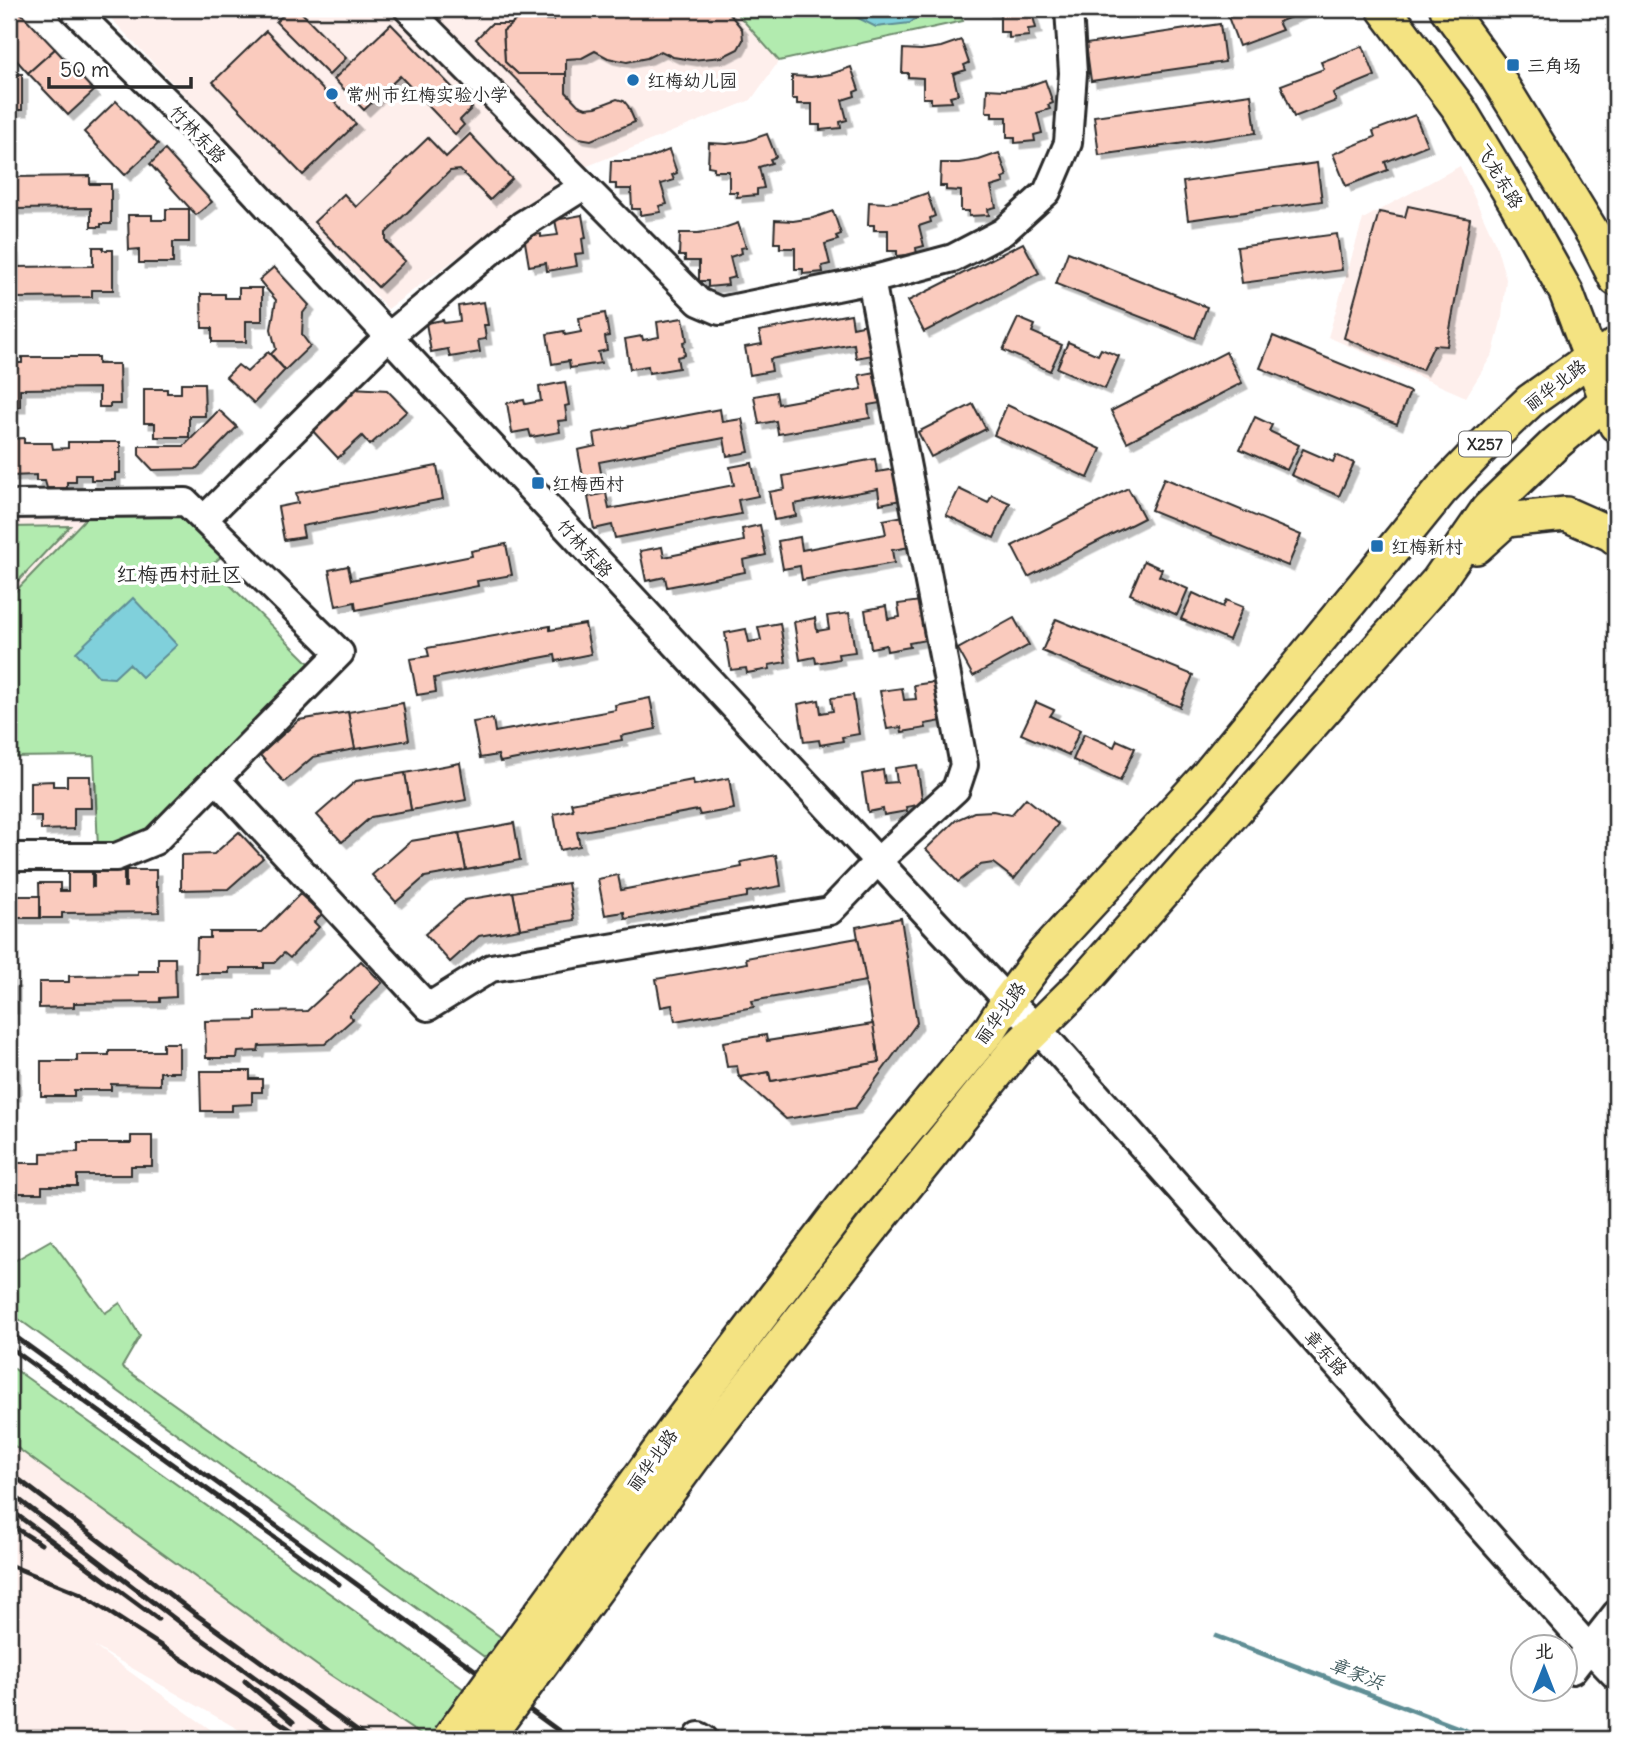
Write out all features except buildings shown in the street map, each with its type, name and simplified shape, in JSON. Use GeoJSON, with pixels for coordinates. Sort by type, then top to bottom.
{"type":"FeatureCollection","features":[{"type":"Feature","properties":{"kind":"main road","name":"飞龙东路"},"geometry":{"type":"LineString","coordinates":[[1384,9],[1458,107],[1604,352],[1613,406]]}},
{"type":"Feature","properties":{"kind":"main road"},"geometry":{"type":"LineString","coordinates":[[1447,9],[1496,76],[1595,237],[1616,279]]}},
{"type":"Feature","properties":{"kind":"main road","name":"丽华北路"},"geometry":{"type":"LineString","coordinates":[[449,1739],[675,1429],[843,1207],[991,1028],[1044,953],[1207,776],[1441,490],[1530,401],[1604,352]]}},
{"type":"Feature","properties":{"kind":"main road","name":"丽华北路"},"geometry":{"type":"LineString","coordinates":[[486,1739],[699,1450],[1017,1048],[1082,984],[1437,581],[1488,509],[1555,444],[1613,406]]}},
{"type":"Feature","properties":{"kind":"main road"},"geometry":{"type":"LineString","coordinates":[[1437,581],[1506,520],[1566,514],[1616,538]]}},
{"type":"Feature","properties":{"kind":"street","name":"竹林东路"},"geometry":{"type":"LineString","coordinates":[[73,9],[204,138],[1037,1028]]}},
{"type":"Feature","properties":{"kind":"street"},"geometry":{"type":"LineString","coordinates":[[408,9],[699,303],[720,311],[871,280],[953,258],[1003,232],[1047,192],[1068,143],[1073,73],[1069,9]]}},
{"type":"Feature","properties":{"kind":"street"},"geometry":{"type":"LineString","coordinates":[[204,519],[388,337],[522,225],[584,186]]}},
{"type":"Feature","properties":{"kind":"street"},"geometry":{"type":"LineString","coordinates":[[216,779],[428,1007],[491,968],[830,911],[878,861],[956,789],[964,765],[871,280]]}},
{"type":"Feature","properties":{"kind":"street"},"geometry":{"type":"LineString","coordinates":[[9,505],[186,502],[340,653],[155,841],[116,857],[9,857]]}},
{"type":"Feature","properties":{"kind":"street","name":"章东路"},"geometry":{"type":"LineString","coordinates":[[1037,1028],[1616,1676]]}},
{"type":"Feature","properties":{"kind":"street"},"geometry":{"type":"LineString","coordinates":[[1580,1660],[1616,1614]]}},
{"type":"Feature","properties":{"kind":"shaded area","name":"常州市红梅实验小学"},"geometry":{"type":"Polygon","coordinates":[[[102,9],[398,9],[564,178],[388,309],[102,9]]]}},
{"type":"Feature","properties":{"kind":"shaded area","name":"红梅幼儿园"},"geometry":{"type":"Polygon","coordinates":[[[429,9],[733,9],[779,61],[751,100],[585,167],[429,9]]]}},
{"type":"Feature","properties":{"kind":"shaded area"},"geometry":{"type":"Polygon","coordinates":[[[1460,166],[1496,245],[1506,279],[1502,317],[1493,353],[1466,397],[1328,337],[1363,219],[1460,166]]]}},
{"type":"Feature","properties":{"kind":"shaded area"},"geometry":{"type":"Polygon","coordinates":[[[90,514],[9,598],[9,515],[90,514]]]}},
{"type":"Feature","properties":{"kind":"shaded area"},"geometry":{"type":"Polygon","coordinates":[[[9,1442],[326,1672],[427,1739],[255,1739],[92,1645],[224,1739],[9,1739],[9,1442]]]}},
{"type":"Feature","properties":{"kind":"green space"},"geometry":{"type":"Polygon","coordinates":[[[733,9],[959,9],[963,21],[779,61],[733,9]]]}},
{"type":"Feature","properties":{"kind":"green space"},"geometry":{"type":"Polygon","coordinates":[[[183,513],[225,553],[214,563],[216,571],[314,668],[148,835],[116,848],[98,848],[94,756],[9,757],[9,598],[90,514],[183,513]]]}},
{"type":"Feature","properties":{"kind":"green space"},"geometry":{"type":"Polygon","coordinates":[[[70,526],[18,581],[9,572],[9,527],[70,526]]]}},
{"type":"Feature","properties":{"kind":"green space"},"geometry":{"type":"Polygon","coordinates":[[[51,1240],[105,1313],[120,1303],[140,1336],[122,1367],[505,1640],[490,1661],[9,1312],[9,1264],[51,1240]]]}},
{"type":"Feature","properties":{"kind":"green space"},"geometry":{"type":"Polygon","coordinates":[[[9,1365],[468,1692],[435,1739],[427,1739],[326,1672],[9,1442],[9,1365]]]}},
{"type":"Feature","properties":{"kind":"water"},"geometry":{"type":"Polygon","coordinates":[[[848,9],[929,9],[910,23],[876,27],[852,15],[848,9]]]}},
{"type":"Feature","properties":{"kind":"water"},"geometry":{"type":"Polygon","coordinates":[[[133,598],[177,645],[142,677],[129,664],[114,678],[99,677],[76,652],[133,598]]]}},
{"type":"Feature","properties":{"kind":"waterway","name":"章家浜"},"geometry":{"type":"LineString","coordinates":[[1216,1636],[1488,1739]]}},
{"type":"Feature","properties":{"kind":"railway"},"geometry":{"type":"LineString","coordinates":[[9,1332],[570,1739]]}},
{"type":"Feature","properties":{"kind":"railway"},"geometry":{"type":"LineString","coordinates":[[9,1347],[339,1584]]}},
{"type":"Feature","properties":{"kind":"railway"},"geometry":{"type":"LineString","coordinates":[[9,1472],[198,1616],[368,1739]]}},
{"type":"Feature","properties":{"kind":"railway"},"geometry":{"type":"LineString","coordinates":[[9,1492],[188,1629],[340,1739]]}},
{"type":"Feature","properties":{"kind":"railway"},"geometry":{"type":"LineString","coordinates":[[9,1509],[158,1619]]}},
{"type":"Feature","properties":{"kind":"railway"},"geometry":{"type":"LineString","coordinates":[[9,1524],[41,1544]]}},
{"type":"Feature","properties":{"kind":"railway"},"geometry":{"type":"LineString","coordinates":[[9,1565],[81,1594],[305,1739]]}},
{"type":"Feature","properties":{"kind":"railway"},"geometry":{"type":"LineString","coordinates":[[245,1681],[293,1722]]}},
{"type":"Feature","properties":{"kind":"place","name":"三角场"},"geometry":{"type":"Point","coordinates":[1513,65]}},
{"type":"Feature","properties":{"kind":"place","name":"红梅幼儿园"},"geometry":{"type":"Point","coordinates":[633,80]}},
{"type":"Feature","properties":{"kind":"place","name":"常州市红梅实验小学"},"geometry":{"type":"Point","coordinates":[332,94]}},
{"type":"Feature","properties":{"kind":"place","name":"红梅西村"},"geometry":{"type":"Point","coordinates":[538,483]}},
{"type":"Feature","properties":{"kind":"place","name":"红梅新村"},"geometry":{"type":"Point","coordinates":[1377,546]}},
{"type":"Feature","properties":{"kind":"district","name":"红梅西村社区"},"geometry":{"type":"Point","coordinates":[179,574]}}]}
